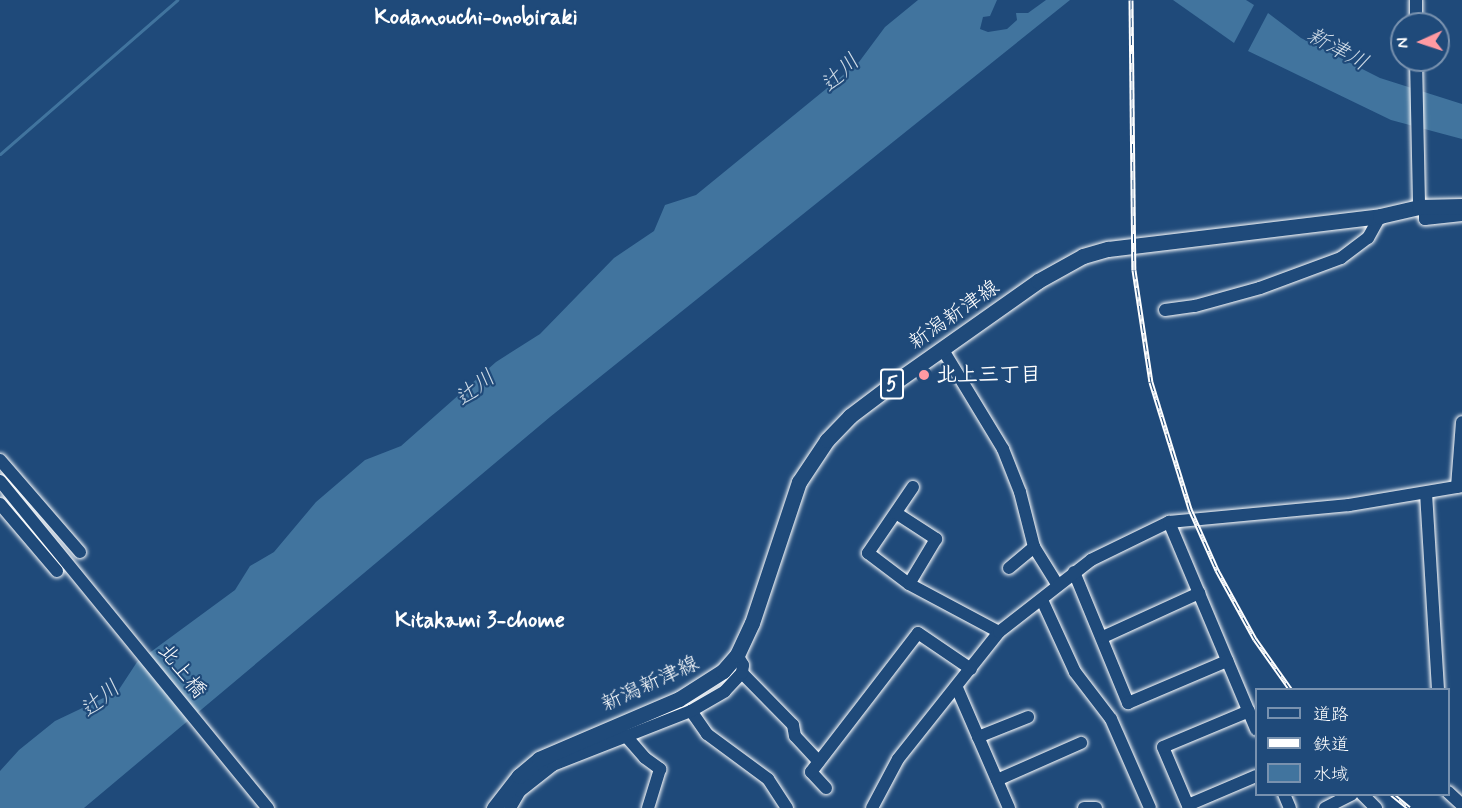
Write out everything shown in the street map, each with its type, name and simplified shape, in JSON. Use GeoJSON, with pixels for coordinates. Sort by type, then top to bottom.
{"type":"FeatureCollection","features":[{"type":"Feature","properties":{"kind":"main road","name":"新潟新津線"},"geometry":{"type":"LineString","coordinates":[[494,808],[519,776],[539,759],[707,684],[737,654],[752,623],[789,507],[815,456],[850,417],[1038,281],[1083,256],[1140,244],[1380,216],[1422,207],[1462,206]]}},
{"type":"Feature","properties":{"kind":"street"},"geometry":{"type":"LineString","coordinates":[[1416,72],[1417,137],[1422,207],[1425,219],[1462,215]]}},
{"type":"Feature","properties":{"kind":"street"},"geometry":{"type":"LineString","coordinates":[[1165,310],[1195,306],[1260,288],[1341,258],[1368,238],[1380,216]]}},
{"type":"Feature","properties":{"kind":"street"},"geometry":{"type":"LineString","coordinates":[[943,350],[1003,449],[1020,492],[1034,547],[1057,584]]}},
{"type":"Feature","properties":{"kind":"street"},"geometry":{"type":"LineString","coordinates":[[872,808],[898,759],[957,688],[999,632],[1042,600],[1057,584],[1074,572],[1169,522],[1350,505],[1459,486],[1462,422]]}},
{"type":"Feature","properties":{"kind":"street"},"geometry":{"type":"LineString","coordinates":[[0,460],[80,552]]}},
{"type":"Feature","properties":{"kind":"street","name":"北上橋"},"geometry":{"type":"LineString","coordinates":[[0,480],[268,808]]}},
{"type":"Feature","properties":{"kind":"street"},"geometry":{"type":"LineString","coordinates":[[914,487],[868,553],[909,584],[999,632]]}},
{"type":"Feature","properties":{"kind":"street"},"geometry":{"type":"LineString","coordinates":[[1426,493],[1438,688]]}},
{"type":"Feature","properties":{"kind":"street"},"geometry":{"type":"LineString","coordinates":[[0,504],[57,571]]}},
{"type":"Feature","properties":{"kind":"street"},"geometry":{"type":"LineString","coordinates":[[896,513],[936,539],[909,584]]}},
{"type":"Feature","properties":{"kind":"street"},"geometry":{"type":"LineString","coordinates":[[1169,522],[1255,724]]}},
{"type":"Feature","properties":{"kind":"street"},"geometry":{"type":"LineString","coordinates":[[1009,568],[1034,547]]}},
{"type":"Feature","properties":{"kind":"street"},"geometry":{"type":"LineString","coordinates":[[1074,572],[1103,637],[1128,703],[1227,661]]}},
{"type":"Feature","properties":{"kind":"street"},"geometry":{"type":"LineString","coordinates":[[1103,637],[1199,593]]}},
{"type":"Feature","properties":{"kind":"street"},"geometry":{"type":"LineString","coordinates":[[1042,600],[1075,672],[1111,719],[1150,808]]}},
{"type":"Feature","properties":{"kind":"street"},"geometry":{"type":"LineString","coordinates":[[826,788],[811,772],[918,633],[971,669]]}},
{"type":"Feature","properties":{"kind":"street"},"geometry":{"type":"LineString","coordinates":[[510,808],[520,791],[553,765],[691,711],[725,692],[742,673],[743,665],[737,654]]}},
{"type":"Feature","properties":{"kind":"street"},"geometry":{"type":"LineString","coordinates":[[742,673],[793,725],[795,736],[819,762]]}},
{"type":"Feature","properties":{"kind":"street"},"geometry":{"type":"LineString","coordinates":[[957,688],[1009,808]]}},
{"type":"Feature","properties":{"kind":"street"},"geometry":{"type":"LineString","coordinates":[[691,711],[707,734],[768,779],[787,808]]}},
{"type":"Feature","properties":{"kind":"street"},"geometry":{"type":"LineString","coordinates":[[1249,711],[1163,747],[1189,807],[1255,777]]}},
{"type":"Feature","properties":{"kind":"street"},"geometry":{"type":"LineString","coordinates":[[978,737],[1028,717]]}},
{"type":"Feature","properties":{"kind":"street"},"geometry":{"type":"LineString","coordinates":[[625,735],[645,758],[660,769],[648,808]]}},
{"type":"Feature","properties":{"kind":"street"},"geometry":{"type":"LineString","coordinates":[[997,780],[1081,743]]}},
{"type":"Feature","properties":{"kind":"street"},"geometry":{"type":"LineString","coordinates":[[1450,793],[1462,805]]}},
{"type":"Feature","properties":{"kind":"street"},"geometry":{"type":"LineString","coordinates":[[1325,808],[1350,796]]}},
{"type":"Feature","properties":{"kind":"street"},"geometry":{"type":"LineString","coordinates":[[1363,796],[1376,808]]}},
{"type":"Feature","properties":{"kind":"street"},"geometry":{"type":"LineString","coordinates":[[1084,808],[1096,808]]}},
{"type":"Feature","properties":{"kind":"water","name":"辻川"},"geometry":{"type":"Polygon","coordinates":[[[918,0],[997,0],[990,16],[983,17],[980,29],[988,32],[1007,29],[1017,20],[1016,13],[1028,13],[1046,0],[1070,0],[550,417],[84,808],[0,808],[0,771],[19,750],[55,721],[118,691],[137,662],[235,590],[250,566],[274,552],[316,502],[365,460],[401,446],[496,362],[540,334],[614,258],[654,231],[665,205],[696,195],[859,62],[885,27],[918,0]]]}},
{"type":"Feature","properties":{"kind":"water"},"geometry":{"type":"Polygon","coordinates":[[[1173,0],[1246,0],[1254,5],[1234,43],[1173,0]]]}},
{"type":"Feature","properties":{"kind":"water"},"geometry":{"type":"Polygon","coordinates":[[[1268,13],[1301,38],[1380,78],[1462,104],[1462,139],[1391,120],[1248,51],[1268,13]]]}},
{"type":"Feature","properties":{"kind":"waterway"},"geometry":{"type":"LineString","coordinates":[[0,154],[177,0]]}},
{"type":"Feature","properties":{"kind":"railway"},"geometry":{"type":"LineString","coordinates":[[1131,0],[1134,270],[1151,382],[1190,509],[1217,570],[1255,639],[1290,688]]}},
{"type":"Feature","properties":{"kind":"railway"},"geometry":{"type":"LineString","coordinates":[[1394,796],[1409,808]]}},
{"type":"Feature","properties":{"kind":"place","name":"北上三丁目"},"geometry":{"type":"Point","coordinates":[924,375]}},
{"type":"Feature","properties":{"kind":"district","name":"Kodanouchi-onobiraki"},"geometry":{"type":"Point","coordinates":[476,19]}},
{"type":"Feature","properties":{"kind":"district","name":"Kitakami 3-chome"},"geometry":{"type":"Point","coordinates":[480,622]}},
{"type":"Feature","properties":{"kind":"water label","name":"新津川"},"geometry":{"type":"Point","coordinates":[1337,50]}}]}
